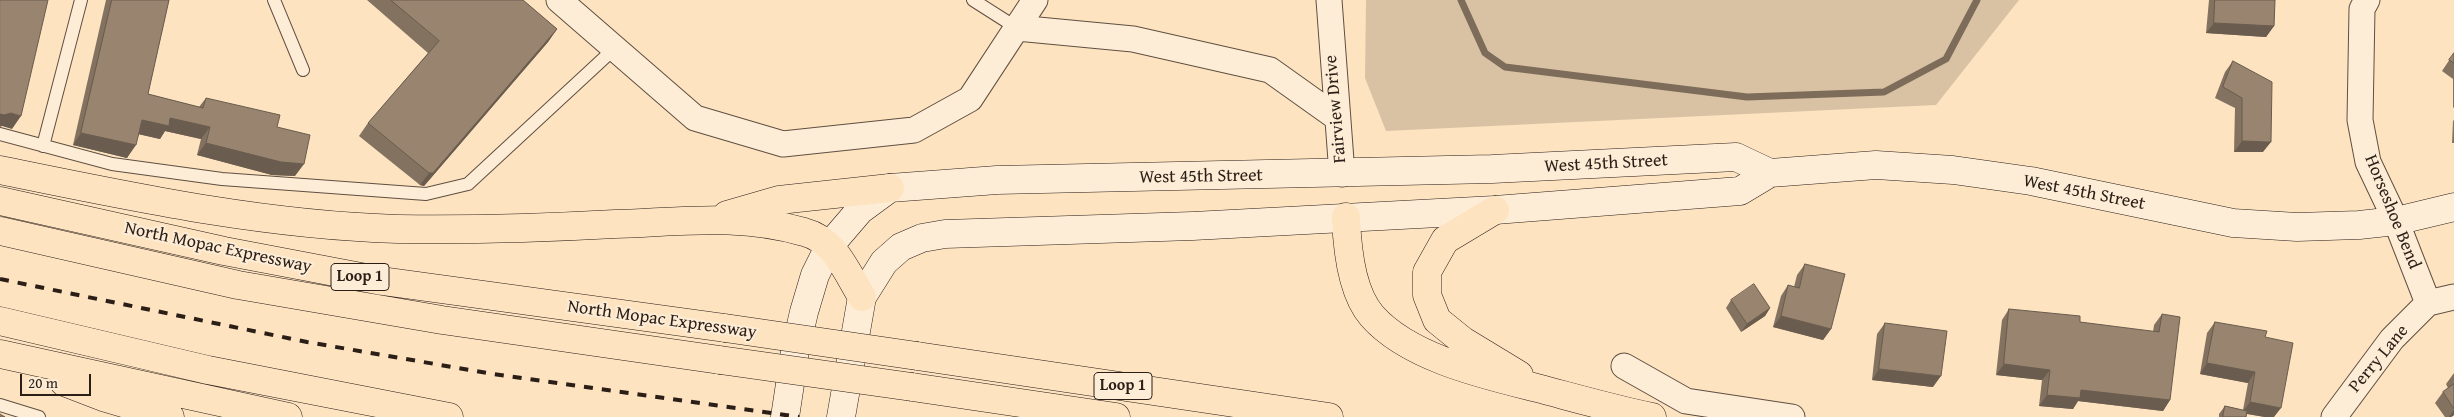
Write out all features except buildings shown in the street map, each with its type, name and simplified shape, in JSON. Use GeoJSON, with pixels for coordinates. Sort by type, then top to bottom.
{"type":"FeatureCollection","features":[{"type":"Feature","properties":{"kind":"highway"},"geometry":{"type":"LineString","coordinates":[[0,170],[156,202],[269,220],[388,228],[532,227],[713,218],[801,231],[819,236],[830,245],[862,297]]}},
{"type":"Feature","properties":{"kind":"highway"},"geometry":{"type":"LineString","coordinates":[[713,218],[779,200],[890,188]]}},
{"type":"Feature","properties":{"kind":"highway","name":"North Mopac Expressway"},"geometry":{"type":"LineString","coordinates":[[0,201],[224,250],[382,281],[725,328],[1329,417]]}},
{"type":"Feature","properties":{"kind":"highway"},"geometry":{"type":"LineString","coordinates":[[1495,210],[1444,240],[1427,272],[1427,295],[1437,320],[1463,341],[1505,365],[1536,388]]}},
{"type":"Feature","properties":{"kind":"highway"},"geometry":{"type":"LineString","coordinates":[[1346,218],[1347,248],[1356,287],[1371,315],[1398,338],[1421,350],[1500,380],[1652,417]]}},
{"type":"Feature","properties":{"kind":"highway"},"geometry":{"type":"LineString","coordinates":[[0,231],[238,285],[442,320],[1116,417]]}},
{"type":"Feature","properties":{"kind":"highway"},"geometry":{"type":"LineString","coordinates":[[0,321],[208,370],[449,417]]}},
{"type":"Feature","properties":{"kind":"highway"},"geometry":{"type":"LineString","coordinates":[[0,356],[104,397],[170,417]]}},
{"type":"Feature","properties":{"kind":"highway"},"geometry":{"type":"LineString","coordinates":[[0,356],[288,417]]}},
{"type":"Feature","properties":{"kind":"street"},"geometry":{"type":"LineString","coordinates":[[559,0],[695,118],[783,144],[914,130],[970,99],[1035,0]]}},
{"type":"Feature","properties":{"kind":"street","name":"Fairview Drive"},"geometry":{"type":"LineString","coordinates":[[1329,0],[1336,117],[1346,218]]}},
{"type":"Feature","properties":{"kind":"street","name":"Horseshoe Bend"},"geometry":{"type":"LineString","coordinates":[[2367,0],[2362,9],[2360,120],[2368,162],[2396,221],[2428,303]]}},
{"type":"Feature","properties":{"kind":"street"},"geometry":{"type":"LineString","coordinates":[[1018,28],[1133,39],[1270,70],[1336,117]]}},
{"type":"Feature","properties":{"kind":"street","name":"West 45th Street"},"geometry":{"type":"LineString","coordinates":[[890,188],[997,180],[1492,170],[1736,157],[1770,173]]}},
{"type":"Feature","properties":{"kind":"street","name":"West 45th Street"},"geometry":{"type":"LineString","coordinates":[[841,417],[862,297],[884,262],[901,247],[922,238],[945,234],[1193,226],[1495,210],[1740,191],[1770,173],[1876,165],[1953,170],[2031,181],[2233,223],[2297,227],[2396,221]]}},
{"type":"Feature","properties":{"kind":"street"},"geometry":{"type":"LineString","coordinates":[[785,417],[804,312],[815,275],[830,245],[860,210],[890,188]]}},
{"type":"Feature","properties":{"kind":"street"},"geometry":{"type":"LineString","coordinates":[[2396,221],[2454,207]]}},
{"type":"Feature","properties":{"kind":"street"},"geometry":{"type":"LineString","coordinates":[[2428,303],[2454,297]]}},
{"type":"Feature","properties":{"kind":"street","name":"Perry Lane"},"geometry":{"type":"LineString","coordinates":[[2334,417],[2392,339],[2428,303]]}},
{"type":"Feature","properties":{"kind":"street"},"geometry":{"type":"LineString","coordinates":[[1624,366],[1686,402],[1792,417]]}},
{"type":"Feature","properties":{"kind":"lane"},"geometry":{"type":"LineString","coordinates":[[43,146],[82,0]]}},
{"type":"Feature","properties":{"kind":"lane"},"geometry":{"type":"LineString","coordinates":[[274,0],[303,70]]}},
{"type":"Feature","properties":{"kind":"lane"},"geometry":{"type":"LineString","coordinates":[[973,0],[1018,28]]}},
{"type":"Feature","properties":{"kind":"lane"},"geometry":{"type":"LineString","coordinates":[[0,134],[112,164],[222,179],[426,194],[468,184],[614,48]]}},
{"type":"Feature","properties":{"kind":"lane"},"geometry":{"type":"LineString","coordinates":[[0,405],[39,417]]}},
{"type":"Feature","properties":{"kind":"shaded area"},"geometry":{"type":"Polygon","coordinates":[[[1366,0],[2019,0],[1936,105],[1386,131],[1365,78],[1366,0]]]}},
{"type":"Feature","properties":{"kind":"waterway"},"geometry":{"type":"LineString","coordinates":[[1461,0],[1485,53],[1505,67],[1747,97],[1884,92],[1946,59],[1977,0]]}},
{"type":"Feature","properties":{"kind":"railway"},"geometry":{"type":"LineString","coordinates":[[0,279],[307,342],[493,374],[799,417]]}}]}
